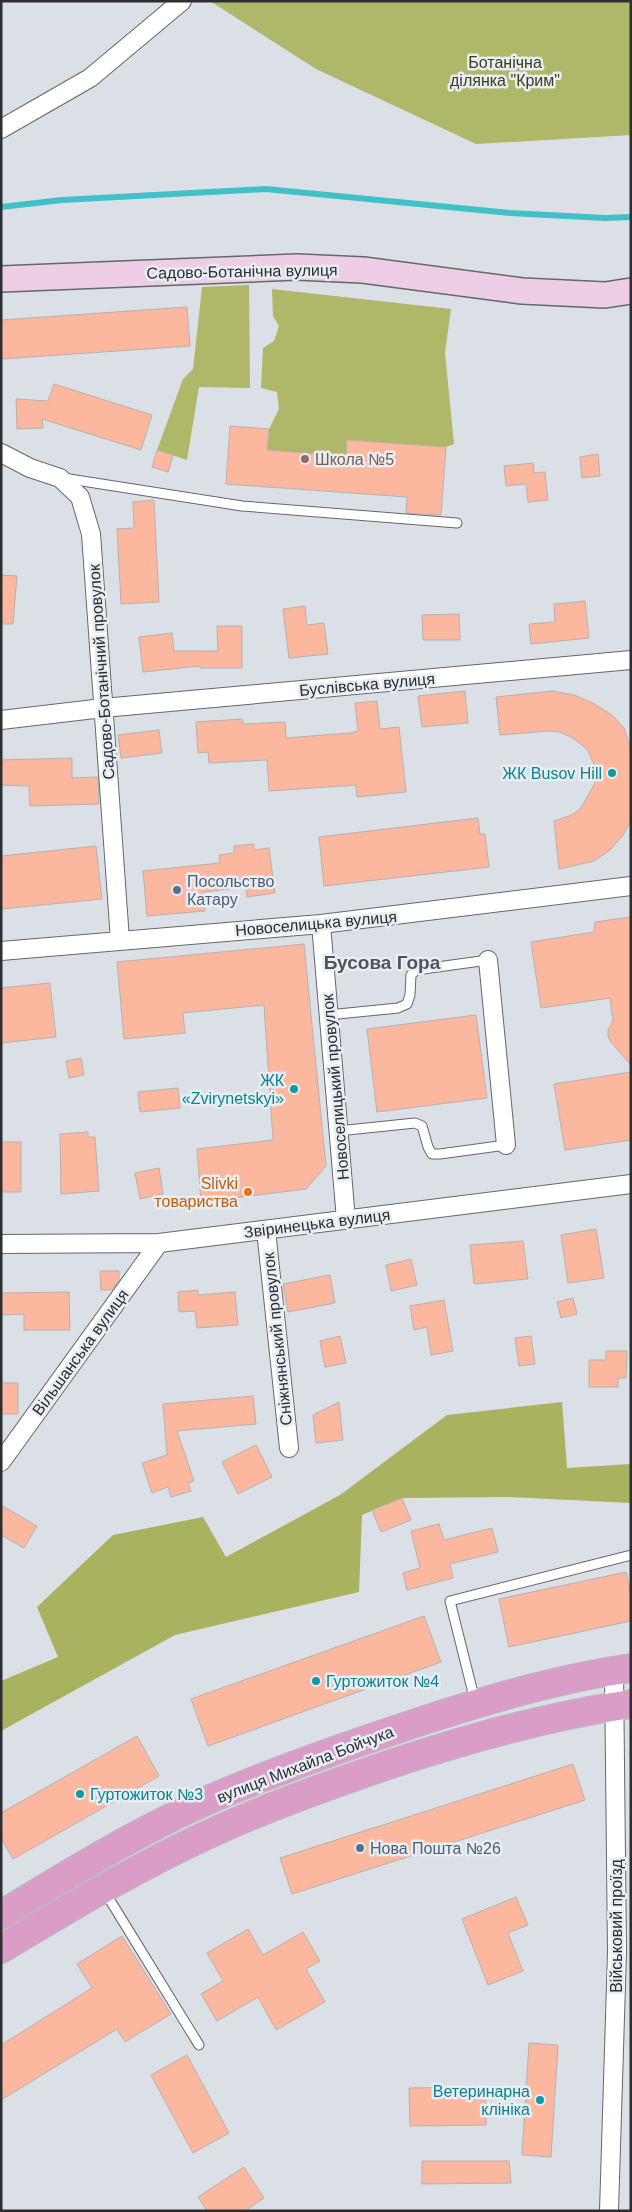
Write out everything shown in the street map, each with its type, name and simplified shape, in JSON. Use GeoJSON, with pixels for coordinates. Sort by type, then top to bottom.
{"type":"FeatureCollection","features":[{"type":"Feature","properties":{"kind":"main road","name":"вулиця Михайла Бойчука"},"geometry":{"type":"LineString","coordinates":[[1,1915],[88,1862],[205,1802],[320,1756],[476,1703],[623,1669]]}},
{"type":"Feature","properties":{"kind":"main road","name":"вулиця Михайла Бойчука"},"geometry":{"type":"LineString","coordinates":[[1,1949],[104,1890],[218,1830],[330,1784],[485,1734],[623,1705]]}},
{"type":"Feature","properties":{"kind":"street"},"geometry":{"type":"LineString","coordinates":[[1,129],[90,78],[182,1]]}},
{"type":"Feature","properties":{"kind":"street","name":"Садово-Ботанічна вулиця"},"geometry":{"type":"LineString","coordinates":[[1,279],[297,267],[363,270],[522,291],[604,295],[631,291]]}},
{"type":"Feature","properties":{"kind":"street","name":"Садово-Ботанічний провулок"},"geometry":{"type":"LineString","coordinates":[[1,454],[30,468],[60,478],[80,497],[91,534],[120,940]]}},
{"type":"Feature","properties":{"kind":"street","name":"Буслівська вулиця"},"geometry":{"type":"LineString","coordinates":[[1,720],[104,708],[631,660]]}},
{"type":"Feature","properties":{"kind":"street","name":"Новоселицька вулиця"},"geometry":{"type":"LineString","coordinates":[[1,951],[321,924],[631,886]]}},
{"type":"Feature","properties":{"kind":"street","name":"Новоселицький провулок"},"geometry":{"type":"LineString","coordinates":[[321,924],[346,1220]]}},
{"type":"Feature","properties":{"kind":"street"},"geometry":{"type":"LineString","coordinates":[[488,960],[506,1145]]}},
{"type":"Feature","properties":{"kind":"street","name":"Звіринецька вулиця"},"geometry":{"type":"LineString","coordinates":[[1,1244],[159,1242],[631,1184]]}},
{"type":"Feature","properties":{"kind":"street","name":"Сніжнянський провулок"},"geometry":{"type":"LineString","coordinates":[[266,1230],[289,1448]]}},
{"type":"Feature","properties":{"kind":"street","name":"Вільшанська вулиця"},"geometry":{"type":"LineString","coordinates":[[1,1462],[159,1242]]}},
{"type":"Feature","properties":{"kind":"street","name":"Військовий проїзд"},"geometry":{"type":"LineString","coordinates":[[609,2211],[623,1669]]}},
{"type":"Feature","properties":{"kind":"lane"},"geometry":{"type":"LineString","coordinates":[[60,478],[242,506],[457,523]]}},
{"type":"Feature","properties":{"kind":"lane"},"geometry":{"type":"LineString","coordinates":[[328,1015],[398,1008],[407,1004],[410,996],[411,975],[416,970],[488,960]]}},
{"type":"Feature","properties":{"kind":"lane"},"geometry":{"type":"LineString","coordinates":[[338,1131],[415,1123],[422,1126],[432,1154],[506,1145]]}},
{"type":"Feature","properties":{"kind":"lane"},"geometry":{"type":"LineString","coordinates":[[476,1703],[450,1601],[631,1555]]}},
{"type":"Feature","properties":{"kind":"lane"},"geometry":{"type":"LineString","coordinates":[[104,1890],[199,2045]]}},
{"type":"Feature","properties":{"kind":"green space","name":"Ботанічна ділянка \"Крим\""},"geometry":{"type":"Polygon","coordinates":[[[210,1],[631,1],[631,135],[476,144],[316,69],[210,1]]]}},
{"type":"Feature","properties":{"kind":"green space"},"geometry":{"type":"Polygon","coordinates":[[[249,285],[250,388],[199,387],[187,460],[157,450],[183,379],[193,369],[202,287],[249,285]]]}},
{"type":"Feature","properties":{"kind":"green space"},"geometry":{"type":"Polygon","coordinates":[[[272,289],[451,309],[445,353],[454,444],[446,447],[348,440],[346,456],[267,450],[269,429],[279,409],[277,392],[261,388],[263,348],[274,341],[279,326],[273,316],[272,289]]]}},
{"type":"Feature","properties":{"kind":"green space"},"geometry":{"type":"Polygon","coordinates":[[[562,1402],[567,1468],[631,1464],[631,1503],[509,1497],[402,1498],[362,1515],[359,1592],[175,1635],[1,1731],[1,1681],[58,1657],[37,1607],[113,1535],[203,1517],[226,1557],[340,1495],[447,1415],[562,1402]]]}},
{"type":"Feature","properties":{"kind":"building"},"geometry":{"type":"Polygon","coordinates":[[[187,307],[190,346],[1,359],[1,320],[187,307]]]}},
{"type":"Feature","properties":{"kind":"building"},"geometry":{"type":"Polygon","coordinates":[[[54,384],[152,415],[141,450],[42,419],[43,428],[17,429],[16,399],[48,401],[54,384]]]}},
{"type":"Feature","properties":{"kind":"building"},"geometry":{"type":"Polygon","coordinates":[[[230,426],[269,429],[267,450],[346,456],[347,440],[446,447],[441,515],[406,513],[407,497],[226,484],[230,426]]]}},
{"type":"Feature","properties":{"kind":"building"},"geometry":{"type":"Polygon","coordinates":[[[157,450],[173,455],[168,472],[152,467],[157,450]]]}},
{"type":"Feature","properties":{"kind":"building"},"geometry":{"type":"Polygon","coordinates":[[[598,454],[600,476],[582,478],[580,457],[598,454]]]}},
{"type":"Feature","properties":{"kind":"building"},"geometry":{"type":"Polygon","coordinates":[[[533,463],[534,473],[545,472],[548,500],[528,502],[526,484],[506,486],[504,466],[533,463]]]}},
{"type":"Feature","properties":{"kind":"building"},"geometry":{"type":"Polygon","coordinates":[[[154,500],[159,602],[121,604],[117,529],[134,528],[133,502],[154,500]]]}},
{"type":"Feature","properties":{"kind":"building"},"geometry":{"type":"Polygon","coordinates":[[[1,575],[17,576],[13,624],[1,624],[1,575]]]}},
{"type":"Feature","properties":{"kind":"building"},"geometry":{"type":"Polygon","coordinates":[[[585,601],[589,638],[531,644],[529,624],[555,622],[554,604],[585,601]]]}},
{"type":"Feature","properties":{"kind":"building"},"geometry":{"type":"Polygon","coordinates":[[[305,606],[307,625],[324,623],[328,654],[289,658],[283,609],[305,606]]]}},
{"type":"Feature","properties":{"kind":"building"},"geometry":{"type":"Polygon","coordinates":[[[459,614],[460,640],[423,640],[422,615],[459,614]]]}},
{"type":"Feature","properties":{"kind":"building"},"geometry":{"type":"Polygon","coordinates":[[[217,626],[242,626],[242,668],[200,668],[200,666],[143,672],[139,637],[172,633],[174,651],[218,651],[217,626]]]}},
{"type":"Feature","properties":{"kind":"building"},"geometry":{"type":"Polygon","coordinates":[[[465,691],[468,723],[422,727],[418,696],[465,691]]]}},
{"type":"Feature","properties":{"kind":"building","name":"ЖК Busov Hill"},"geometry":{"type":"Polygon","coordinates":[[[553,691],[574,695],[593,703],[612,715],[624,728],[631,749],[631,821],[623,835],[610,850],[594,861],[559,869],[554,821],[572,815],[581,808],[595,783],[594,764],[587,749],[573,738],[560,732],[548,731],[500,735],[496,697],[553,691]]]}},
{"type":"Feature","properties":{"kind":"building"},"geometry":{"type":"Polygon","coordinates":[[[377,701],[380,729],[399,727],[406,792],[357,797],[356,785],[269,791],[267,760],[209,763],[208,752],[198,753],[196,722],[242,719],[243,724],[285,722],[286,738],[350,733],[358,731],[355,703],[377,701]]]}},
{"type":"Feature","properties":{"kind":"building"},"geometry":{"type":"Polygon","coordinates":[[[159,730],[162,753],[121,758],[118,735],[159,730]]]}},
{"type":"Feature","properties":{"kind":"building"},"geometry":{"type":"Polygon","coordinates":[[[72,758],[72,778],[98,777],[99,804],[30,806],[29,786],[1,785],[1,760],[72,758]]]}},
{"type":"Feature","properties":{"kind":"building"},"geometry":{"type":"Polygon","coordinates":[[[478,818],[480,834],[485,834],[489,867],[324,886],[319,837],[478,818]]]}},
{"type":"Feature","properties":{"kind":"building"},"geometry":{"type":"Polygon","coordinates":[[[254,844],[254,850],[269,848],[275,893],[247,897],[246,887],[203,892],[205,911],[147,916],[143,871],[220,863],[219,855],[234,853],[234,846],[254,844]]]}},
{"type":"Feature","properties":{"kind":"building"},"geometry":{"type":"Polygon","coordinates":[[[96,846],[102,899],[1,909],[1,856],[96,846]]]}},
{"type":"Feature","properties":{"kind":"building"},"geometry":{"type":"Polygon","coordinates":[[[631,917],[631,1065],[610,1041],[608,1036],[608,1030],[613,1021],[610,998],[541,1008],[531,942],[594,932],[595,922],[631,917]]]}},
{"type":"Feature","properties":{"kind":"building"},"geometry":{"type":"Polygon","coordinates":[[[304,944],[326,1166],[306,1189],[201,1202],[197,1149],[273,1140],[264,1005],[183,1013],[185,1033],[124,1039],[117,962],[304,944]]]}},
{"type":"Feature","properties":{"kind":"building"},"geometry":{"type":"Polygon","coordinates":[[[50,983],[56,1037],[1,1043],[1,988],[50,983]]]}},
{"type":"Feature","properties":{"kind":"building"},"geometry":{"type":"Polygon","coordinates":[[[476,1015],[487,1098],[377,1112],[367,1029],[476,1015]]]}},
{"type":"Feature","properties":{"kind":"building"},"geometry":{"type":"Polygon","coordinates":[[[81,1058],[84,1075],[69,1078],[66,1061],[81,1058]]]}},
{"type":"Feature","properties":{"kind":"building"},"geometry":{"type":"Polygon","coordinates":[[[631,1072],[631,1140],[565,1150],[554,1084],[631,1072]]]}},
{"type":"Feature","properties":{"kind":"building"},"geometry":{"type":"Polygon","coordinates":[[[178,1088],[180,1108],[140,1112],[138,1092],[178,1088]]]}},
{"type":"Feature","properties":{"kind":"building"},"geometry":{"type":"Polygon","coordinates":[[[88,1132],[88,1137],[95,1137],[99,1191],[61,1194],[60,1134],[88,1132]]]}},
{"type":"Feature","properties":{"kind":"building"},"geometry":{"type":"Polygon","coordinates":[[[1,1142],[21,1142],[21,1192],[1,1192],[1,1142]]]}},
{"type":"Feature","properties":{"kind":"building"},"geometry":{"type":"Polygon","coordinates":[[[159,1168],[163,1194],[140,1199],[135,1173],[159,1168]]]}},
{"type":"Feature","properties":{"kind":"building"},"geometry":{"type":"Polygon","coordinates":[[[596,1229],[604,1278],[568,1283],[561,1235],[596,1229]]]}},
{"type":"Feature","properties":{"kind":"building"},"geometry":{"type":"Polygon","coordinates":[[[523,1241],[528,1279],[474,1284],[470,1245],[523,1241]]]}},
{"type":"Feature","properties":{"kind":"building"},"geometry":{"type":"Polygon","coordinates":[[[411,1259],[417,1285],[391,1291],[386,1265],[411,1259]]]}},
{"type":"Feature","properties":{"kind":"building"},"geometry":{"type":"Polygon","coordinates":[[[100,1271],[119,1271],[119,1280],[112,1290],[101,1290],[100,1271]]]}},
{"type":"Feature","properties":{"kind":"building"},"geometry":{"type":"Polygon","coordinates":[[[330,1275],[335,1303],[288,1312],[283,1284],[330,1275]]]}},
{"type":"Feature","properties":{"kind":"building"},"geometry":{"type":"Polygon","coordinates":[[[198,1290],[198,1295],[235,1292],[238,1325],[197,1328],[195,1311],[179,1312],[178,1292],[198,1290]]]}},
{"type":"Feature","properties":{"kind":"building"},"geometry":{"type":"Polygon","coordinates":[[[69,1292],[70,1330],[24,1330],[24,1314],[1,1315],[1,1293],[69,1292]]]}},
{"type":"Feature","properties":{"kind":"building"},"geometry":{"type":"Polygon","coordinates":[[[573,1298],[577,1314],[561,1318],[557,1302],[573,1298]]]}},
{"type":"Feature","properties":{"kind":"building"},"geometry":{"type":"Polygon","coordinates":[[[444,1300],[453,1351],[431,1355],[427,1327],[414,1330],[410,1306],[444,1300]]]}},
{"type":"Feature","properties":{"kind":"building"},"geometry":{"type":"Polygon","coordinates":[[[340,1336],[346,1363],[325,1367],[320,1341],[340,1336]]]}},
{"type":"Feature","properties":{"kind":"building"},"geometry":{"type":"Polygon","coordinates":[[[531,1336],[535,1364],[519,1366],[515,1338],[531,1336]]]}},
{"type":"Feature","properties":{"kind":"building"},"geometry":{"type":"Polygon","coordinates":[[[606,1351],[627,1351],[626,1378],[618,1378],[618,1387],[589,1387],[589,1360],[606,1360],[606,1351]]]}},
{"type":"Feature","properties":{"kind":"building"},"geometry":{"type":"Polygon","coordinates":[[[1,1383],[18,1383],[18,1414],[1,1414],[1,1383]]]}},
{"type":"Feature","properties":{"kind":"building"},"geometry":{"type":"Polygon","coordinates":[[[253,1396],[256,1424],[177,1431],[194,1481],[188,1483],[191,1491],[171,1497],[168,1487],[152,1493],[142,1463],[167,1455],[163,1404],[253,1396]]]}},
{"type":"Feature","properties":{"kind":"building"},"geometry":{"type":"Polygon","coordinates":[[[339,1402],[343,1440],[316,1443],[313,1415],[339,1402]]]}},
{"type":"Feature","properties":{"kind":"building"},"geometry":{"type":"Polygon","coordinates":[[[256,1445],[272,1477],[238,1494],[222,1462],[256,1445]]]}},
{"type":"Feature","properties":{"kind":"building"},"geometry":{"type":"Polygon","coordinates":[[[402,1498],[411,1520],[381,1532],[372,1510],[402,1498]]]}},
{"type":"Feature","properties":{"kind":"building"},"geometry":{"type":"Polygon","coordinates":[[[1,1505],[37,1526],[24,1548],[1,1535],[1,1505]]]}},
{"type":"Feature","properties":{"kind":"building"},"geometry":{"type":"Polygon","coordinates":[[[439,1524],[444,1540],[492,1528],[498,1552],[450,1564],[453,1578],[407,1590],[403,1573],[420,1568],[411,1531],[439,1524]]]}},
{"type":"Feature","properties":{"kind":"building"},"geometry":{"type":"Polygon","coordinates":[[[626,1572],[631,1595],[631,1621],[509,1647],[499,1599],[626,1572]]]}},
{"type":"Feature","properties":{"kind":"building","name":"Гуртожиток №4"},"geometry":{"type":"Polygon","coordinates":[[[424,1616],[441,1662],[208,1746],[191,1699],[424,1616]]]}},
{"type":"Feature","properties":{"kind":"building","name":"Гуртожиток №3"},"geometry":{"type":"Polygon","coordinates":[[[137,1736],[159,1776],[13,1859],[1,1838],[1,1813],[137,1736]]]}},
{"type":"Feature","properties":{"kind":"building"},"geometry":{"type":"Polygon","coordinates":[[[573,1764],[585,1800],[292,1894],[280,1858],[573,1764]]]}},
{"type":"Feature","properties":{"kind":"building"},"geometry":{"type":"Polygon","coordinates":[[[516,1897],[528,1925],[508,1933],[523,1971],[488,1985],[462,1919],[516,1897]]]}},
{"type":"Feature","properties":{"kind":"building"},"geometry":{"type":"Polygon","coordinates":[[[248,1929],[263,1955],[303,1932],[320,1961],[306,1969],[325,2002],[276,2030],[258,1997],[217,2021],[201,1994],[223,1981],[207,1953],[248,1929]]]}},
{"type":"Feature","properties":{"kind":"building"},"geometry":{"type":"Polygon","coordinates":[[[122,1936],[171,2014],[125,2042],[117,2029],[1,2100],[1,2045],[92,1988],[77,1964],[122,1936]]]}},
{"type":"Feature","properties":{"kind":"building","name":"Ветеринарна клініка"},"geometry":{"type":"Polygon","coordinates":[[[529,2043],[558,2045],[551,2157],[522,2155],[529,2043]]]}},
{"type":"Feature","properties":{"kind":"building"},"geometry":{"type":"Polygon","coordinates":[[[187,2055],[229,2133],[193,2153],[151,2075],[187,2055]]]}},
{"type":"Feature","properties":{"kind":"building"},"geometry":{"type":"Polygon","coordinates":[[[486,2087],[486,2125],[410,2126],[409,2088],[486,2087]]]}},
{"type":"Feature","properties":{"kind":"building"},"geometry":{"type":"Polygon","coordinates":[[[422,2161],[509,2161],[511,2183],[422,2184],[422,2161]]]}},
{"type":"Feature","properties":{"kind":"building"},"geometry":{"type":"Polygon","coordinates":[[[244,2167],[264,2198],[245,2211],[207,2211],[198,2197],[244,2167]]]}},
{"type":"Feature","properties":{"kind":"waterway"},"geometry":{"type":"LineString","coordinates":[[1,207],[62,200],[266,189],[510,213],[605,218],[631,217]]}},
{"type":"Feature","properties":{"kind":"place","name":"Школа №5"},"geometry":{"type":"Point","coordinates":[305,459]}},
{"type":"Feature","properties":{"kind":"place","name":"ЖК Busov Hill"},"geometry":{"type":"Point","coordinates":[612,773]}},
{"type":"Feature","properties":{"kind":"place","name":"Посольство Катару"},"geometry":{"type":"Point","coordinates":[177,890]}},
{"type":"Feature","properties":{"kind":"place","name":"ЖК «Zvirynetskyi»"},"geometry":{"type":"Point","coordinates":[294,1089]}},
{"type":"Feature","properties":{"kind":"place","name":"Slivki товариства"},"geometry":{"type":"Point","coordinates":[248,1192]}},
{"type":"Feature","properties":{"kind":"place","name":"Гуртожиток №4"},"geometry":{"type":"Point","coordinates":[316,1681]}},
{"type":"Feature","properties":{"kind":"place","name":"Гуртожиток №3"},"geometry":{"type":"Point","coordinates":[80,1794]}},
{"type":"Feature","properties":{"kind":"place","name":"Нова Пошта №26"},"geometry":{"type":"Point","coordinates":[360,1848]}},
{"type":"Feature","properties":{"kind":"place","name":"Ветеринарна клініка"},"geometry":{"type":"Point","coordinates":[540,2100]}},
{"type":"Feature","properties":{"kind":"district","name":"Бусова Гора"},"geometry":{"type":"Point","coordinates":[382,962]}}]}
